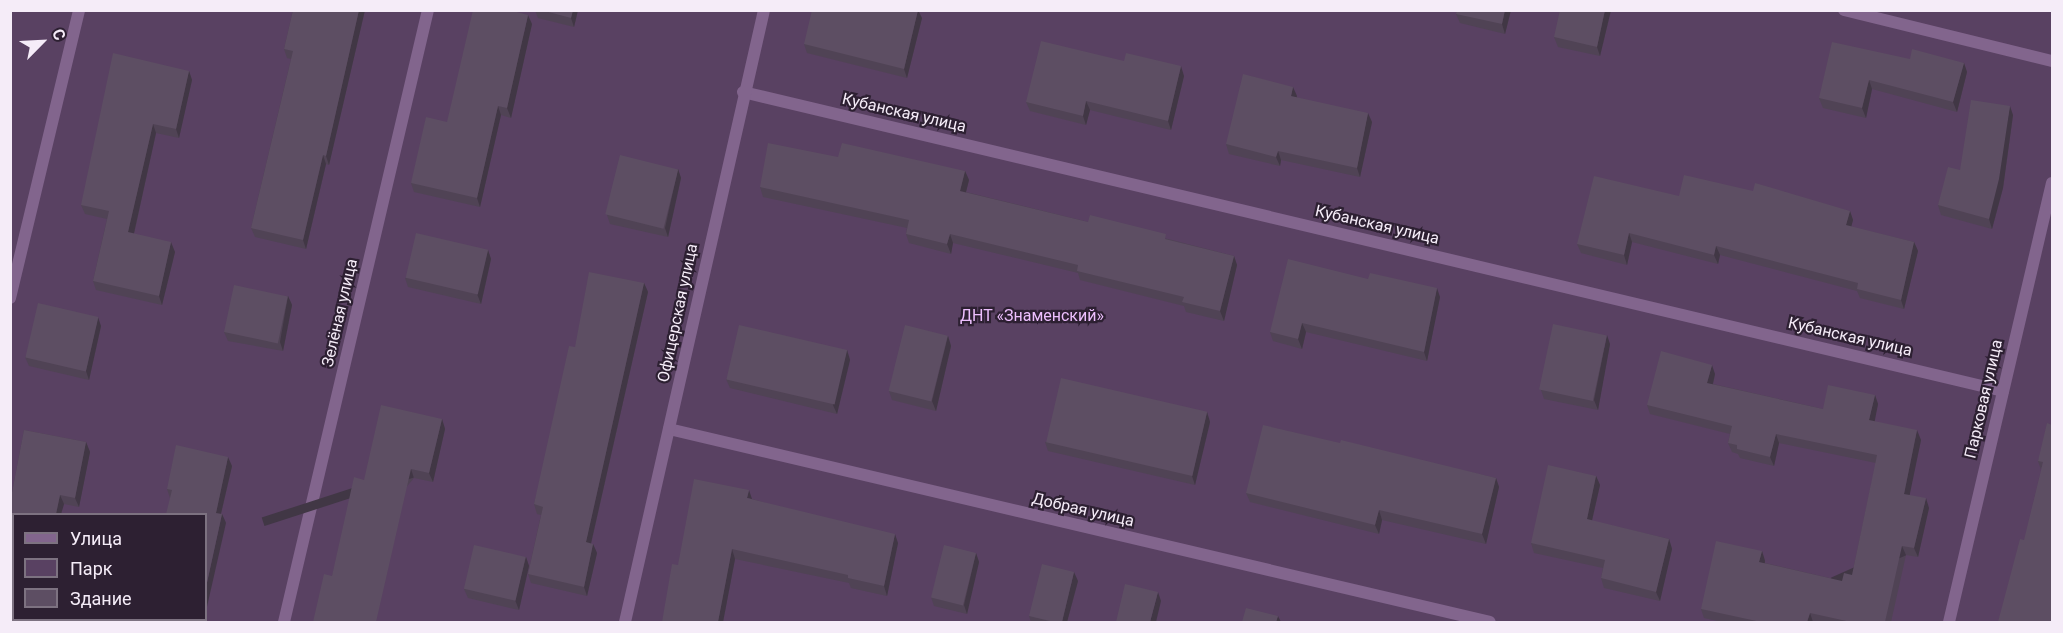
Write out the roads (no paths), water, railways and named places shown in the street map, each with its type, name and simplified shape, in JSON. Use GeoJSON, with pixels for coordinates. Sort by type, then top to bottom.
{"type":"FeatureCollection","features":[{"type":"Feature","properties":{"kind":"street"},"geometry":{"type":"LineString","coordinates":[[10,298],[79,10]]}},
{"type":"Feature","properties":{"kind":"street","name":"Зелёная улица"},"geometry":{"type":"LineString","coordinates":[[284,622],[428,10]]}},
{"type":"Feature","properties":{"kind":"street","name":"Офицерская улица"},"geometry":{"type":"LineString","coordinates":[[625,622],[743,92],[764,10]]}},
{"type":"Feature","properties":{"kind":"street"},"geometry":{"type":"LineString","coordinates":[[1844,10],[2052,61]]}},
{"type":"Feature","properties":{"kind":"street","name":"Кубанская улица"},"geometry":{"type":"LineString","coordinates":[[743,92],[2003,391]]}},
{"type":"Feature","properties":{"kind":"street","name":"Парковая улица"},"geometry":{"type":"LineString","coordinates":[[1948,622],[2052,183]]}},
{"type":"Feature","properties":{"kind":"street","name":"Добрая улица"},"geometry":{"type":"LineString","coordinates":[[669,429],[1490,622]]}},
{"type":"Feature","properties":{"kind":"park label","name":"ДНТ «Знаменский»"},"geometry":{"type":"Point","coordinates":[1032,316]}}]}
